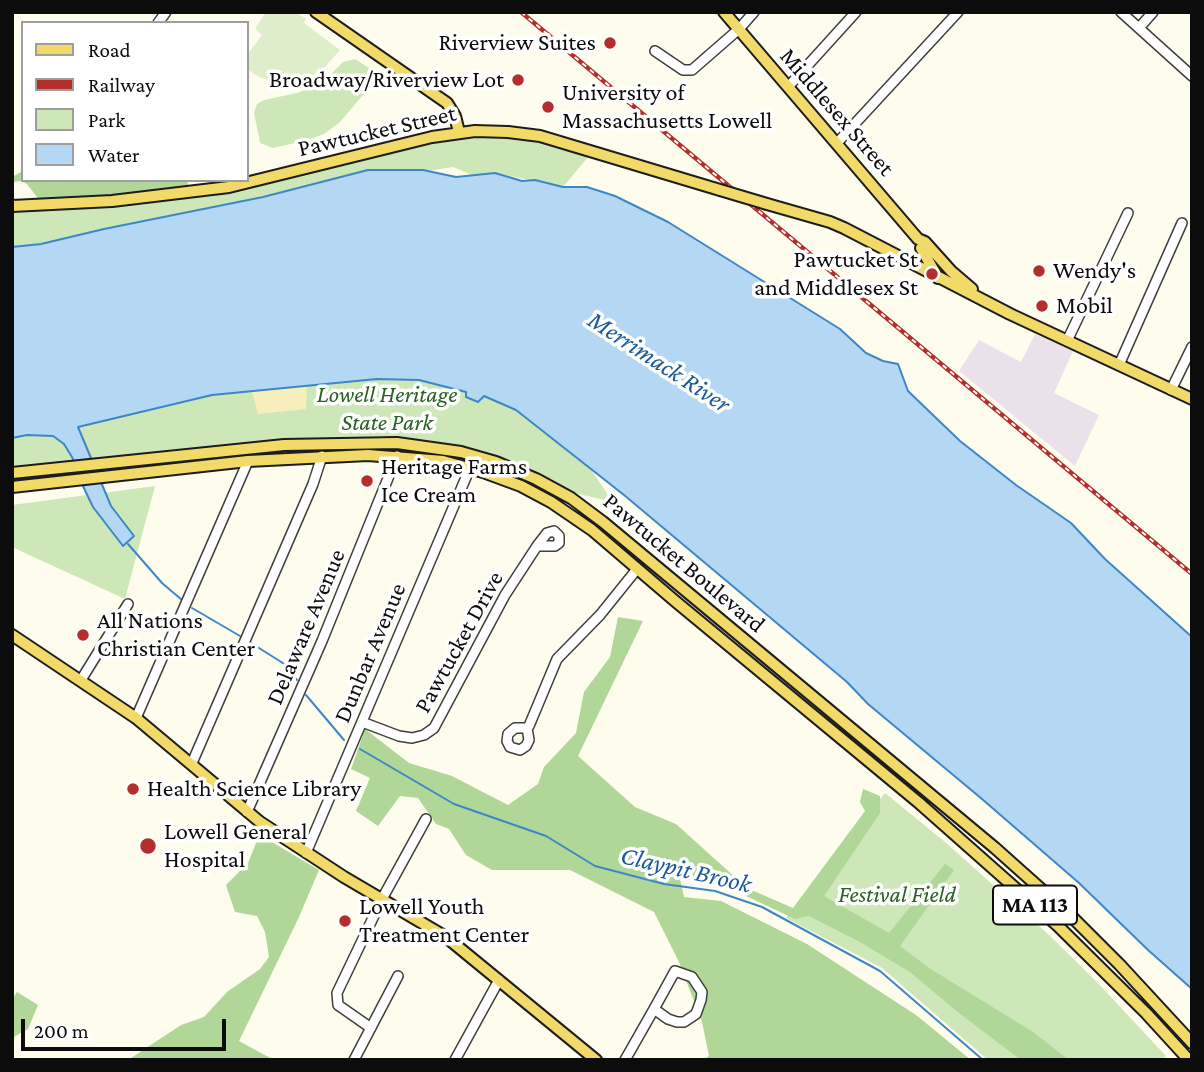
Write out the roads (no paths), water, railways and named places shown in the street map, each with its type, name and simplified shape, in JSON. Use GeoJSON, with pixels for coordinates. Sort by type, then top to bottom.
{"type":"FeatureCollection","features":[{"type":"Feature","properties":{"kind":"main road"},"geometry":{"type":"LineString","coordinates":[[316,12],[447,103],[455,116],[459,132]]}},
{"type":"Feature","properties":{"kind":"main road","name":"Middlesex Street"},"geometry":{"type":"LineString","coordinates":[[724,12],[918,239],[925,242],[951,271],[987,302]]}},
{"type":"Feature","properties":{"kind":"main road","name":"Pawtucket Street"},"geometry":{"type":"LineString","coordinates":[[12,206],[112,201],[229,187],[459,132],[494,131],[540,136],[830,222],[938,278]]}},
{"type":"Feature","properties":{"kind":"main road","name":"Middlesex Street"},"geometry":{"type":"LineString","coordinates":[[918,239],[938,278],[1192,399]]}},
{"type":"Feature","properties":{"kind":"main road","name":"Pawtucket Boulevard"},"geometry":{"type":"LineString","coordinates":[[12,473],[284,445],[397,443],[442,448],[479,457],[536,479],[570,498],[603,522],[995,848],[1070,915],[1192,1043]]}},
{"type":"Feature","properties":{"kind":"main road","name":"Pawtucket Boulevard"},"geometry":{"type":"LineString","coordinates":[[12,487],[247,461],[322,456],[397,456],[431,460],[470,468],[517,485],[551,502],[592,530],[839,735],[971,848],[1085,952],[1189,1060]]}},
{"type":"Feature","properties":{"kind":"main road"},"geometry":{"type":"LineString","coordinates":[[12,635],[136,718],[247,812],[306,853],[434,928],[596,1060]]}},
{"type":"Feature","properties":{"kind":"street"},"geometry":{"type":"LineString","coordinates":[[655,51],[687,71],[692,70],[754,12]]}},
{"type":"Feature","properties":{"kind":"street"},"geometry":{"type":"LineString","coordinates":[[788,87],[856,12]]}},
{"type":"Feature","properties":{"kind":"street"},"geometry":{"type":"LineString","coordinates":[[837,143],[958,12]]}},
{"type":"Feature","properties":{"kind":"street"},"geometry":{"type":"LineString","coordinates":[[1121,12],[1191,75]]}},
{"type":"Feature","properties":{"kind":"street"},"geometry":{"type":"LineString","coordinates":[[1139,28],[1153,12]]}},
{"type":"Feature","properties":{"kind":"street"},"geometry":{"type":"LineString","coordinates":[[1067,341],[1128,213]]}},
{"type":"Feature","properties":{"kind":"street"},"geometry":{"type":"LineString","coordinates":[[1119,365],[1182,223]]}},
{"type":"Feature","properties":{"kind":"street"},"geometry":{"type":"LineString","coordinates":[[1171,390],[1192,347]]}},
{"type":"Feature","properties":{"kind":"street"},"geometry":{"type":"LineString","coordinates":[[192,763],[313,484],[322,456]]}},
{"type":"Feature","properties":{"kind":"street","name":"Delaware Avenue"},"geometry":{"type":"LineString","coordinates":[[247,812],[322,641],[397,456]]}},
{"type":"Feature","properties":{"kind":"street"},"geometry":{"type":"LineString","coordinates":[[136,718],[247,461]]}},
{"type":"Feature","properties":{"kind":"street","name":"Dunbar Avenue"},"geometry":{"type":"LineString","coordinates":[[306,853],[470,468]]}},
{"type":"Feature","properties":{"kind":"street","name":"Pawtucket Drive"},"geometry":{"type":"LineString","coordinates":[[362,722],[412,738],[424,735],[434,727],[495,612],[537,547]]}},
{"type":"Feature","properties":{"kind":"street"},"geometry":{"type":"LineString","coordinates":[[527,728],[557,659],[600,615],[637,569]]}},
{"type":"Feature","properties":{"kind":"street"},"geometry":{"type":"LineString","coordinates":[[80,680],[128,604]]}},
{"type":"Feature","properties":{"kind":"street"},"geometry":{"type":"LineString","coordinates":[[371,1028],[338,1005],[337,993],[382,899],[426,819]]}},
{"type":"Feature","properties":{"kind":"street"},"geometry":{"type":"LineString","coordinates":[[625,1060],[675,971],[692,977],[702,992],[696,1014],[684,1022],[667,1018],[654,1009]]}},
{"type":"Feature","properties":{"kind":"street"},"geometry":{"type":"LineString","coordinates":[[354,1060],[398,976]]}},
{"type":"Feature","properties":{"kind":"street"},"geometry":{"type":"LineString","coordinates":[[455,1060],[499,980]]}},
{"type":"Feature","properties":{"kind":"water","name":"Merrimack River"},"geometry":{"type":"Polygon","coordinates":[[[368,170],[423,170],[456,177],[495,173],[522,181],[535,180],[563,187],[587,187],[615,196],[668,222],[840,329],[866,353],[898,364],[908,391],[960,441],[1016,485],[1071,523],[1105,559],[1192,637],[1192,989],[1079,883],[868,704],[847,682],[624,495],[516,410],[484,396],[478,402],[466,397],[466,392],[419,380],[377,379],[212,395],[78,427],[111,506],[134,536],[123,546],[93,507],[64,444],[53,436],[27,435],[12,438],[12,247],[41,244],[263,197],[368,170]]]}},
{"type":"Feature","properties":{"kind":"waterway","name":"Claypit Brook"},"geometry":{"type":"LineString","coordinates":[[128,544],[162,583],[182,600]]}},
{"type":"Feature","properties":{"kind":"waterway","name":"Claypit Brook"},"geometry":{"type":"LineString","coordinates":[[192,608],[240,636]]}},
{"type":"Feature","properties":{"kind":"waterway","name":"Claypit Brook"},"geometry":{"type":"LineString","coordinates":[[251,643],[286,665],[297,680]]}},
{"type":"Feature","properties":{"kind":"waterway","name":"Claypit Brook"},"geometry":{"type":"LineString","coordinates":[[306,695],[344,740]]}},
{"type":"Feature","properties":{"kind":"waterway","name":"Claypit Brook"},"geometry":{"type":"LineString","coordinates":[[360,749],[454,804],[546,836],[595,866],[664,884],[715,891],[762,907],[880,971],[983,1060]]}},
{"type":"Feature","properties":{"kind":"railway"},"geometry":{"type":"LineString","coordinates":[[521,12],[1192,574]]}},
{"type":"Feature","properties":{"kind":"place","name":"Riverview Suites"},"geometry":{"type":"Point","coordinates":[610,43]}},
{"type":"Feature","properties":{"kind":"place","name":"Broadway/Riverview Lot"},"geometry":{"type":"Point","coordinates":[518,80]}},
{"type":"Feature","properties":{"kind":"place","name":"University of Massachusetts Lowell"},"geometry":{"type":"Point","coordinates":[548,107]}},
{"type":"Feature","properties":{"kind":"place","name":"Wendy's"},"geometry":{"type":"Point","coordinates":[1039,271]}},
{"type":"Feature","properties":{"kind":"place","name":"Pawtucket St and Middlesex St"},"geometry":{"type":"Point","coordinates":[932,274]}},
{"type":"Feature","properties":{"kind":"place","name":"Mobil"},"geometry":{"type":"Point","coordinates":[1042,306]}},
{"type":"Feature","properties":{"kind":"place","name":"Heritage Farms Ice Cream"},"geometry":{"type":"Point","coordinates":[367,481]}},
{"type":"Feature","properties":{"kind":"place","name":"All Nations Christian Center"},"geometry":{"type":"Point","coordinates":[83,635]}},
{"type":"Feature","properties":{"kind":"place","name":"Health Science Library"},"geometry":{"type":"Point","coordinates":[133,789]}},
{"type":"Feature","properties":{"kind":"place","name":"Lowell General Hospital"},"geometry":{"type":"Point","coordinates":[148,846]}},
{"type":"Feature","properties":{"kind":"place","name":"Lowell Youth Treatment Center"},"geometry":{"type":"Point","coordinates":[345,921]}},
{"type":"Feature","properties":{"kind":"park label","name":"Lowell Heritage State Park"},"geometry":{"type":"Point","coordinates":[387,409]}},
{"type":"Feature","properties":{"kind":"park label","name":"Festival Field"},"geometry":{"type":"Point","coordinates":[897,895]}}]}
